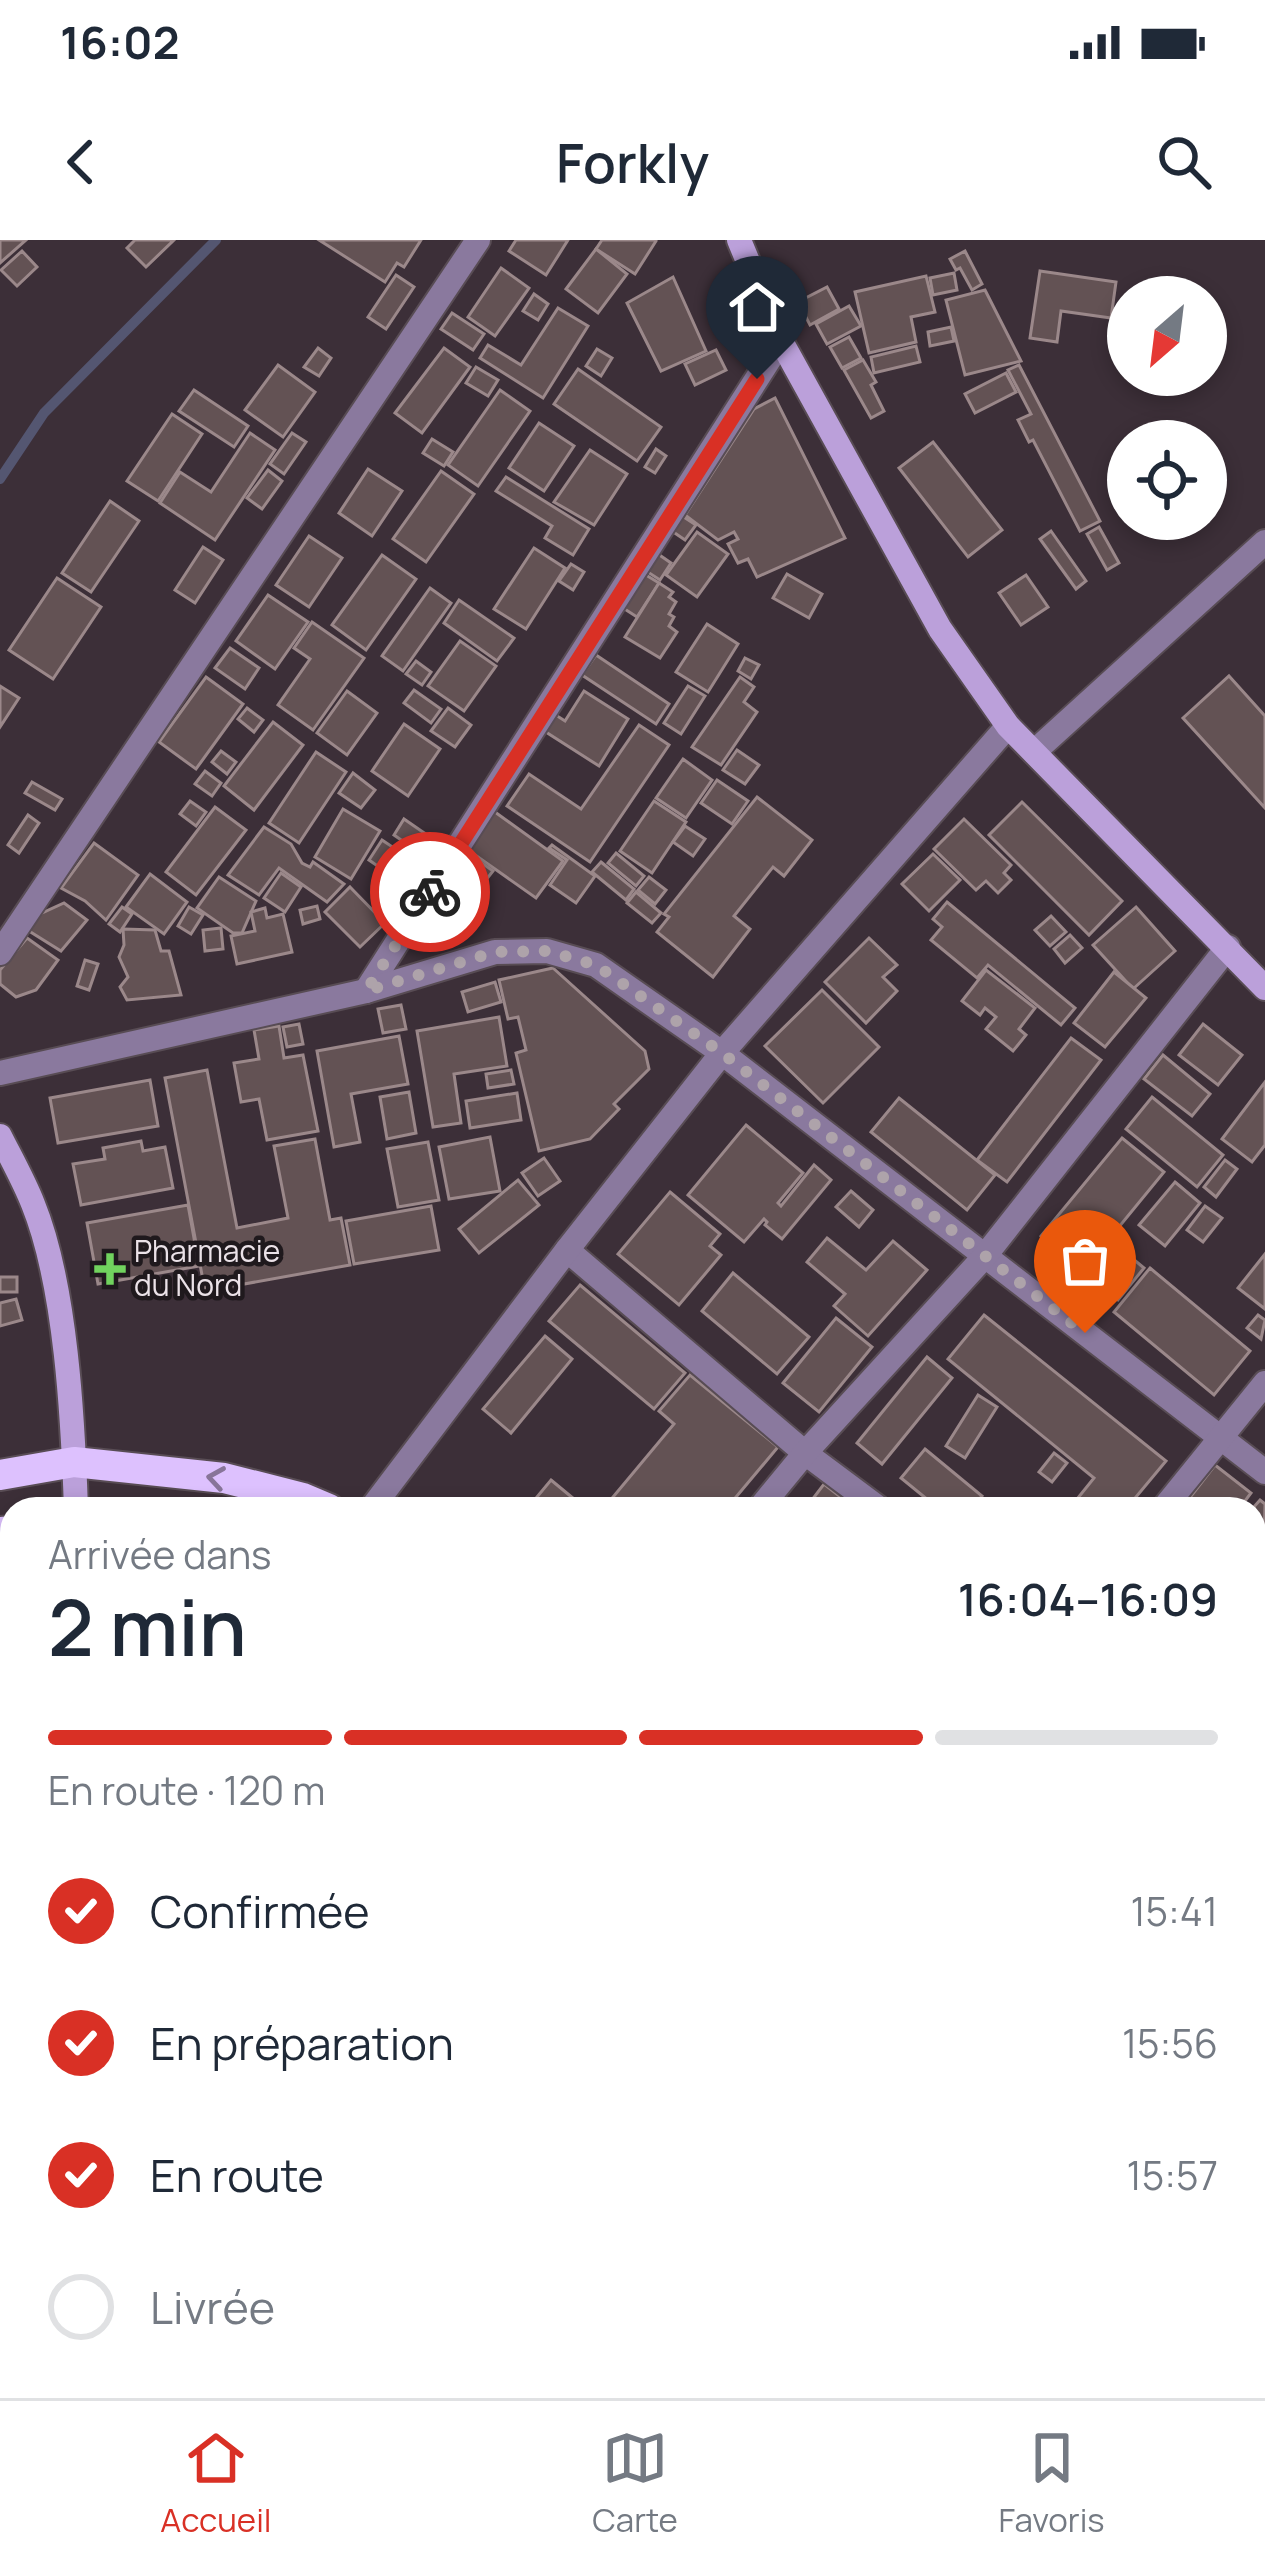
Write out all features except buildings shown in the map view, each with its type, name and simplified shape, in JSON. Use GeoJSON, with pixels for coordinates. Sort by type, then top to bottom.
{"type":"FeatureCollection","features":[{"type":"Feature","properties":{"kind":"main road"},"geometry":{"type":"LineString","coordinates":[[0,1475],[74,1462],[224,1478],[299,1497]]}},
{"type":"Feature","properties":{"kind":"street"},"geometry":{"type":"LineString","coordinates":[[0,953],[478,240]]}},
{"type":"Feature","properties":{"kind":"street"},"geometry":{"type":"LineString","coordinates":[[739,240],[781,341],[940,629],[1008,726],[1265,988]]}},
{"type":"Feature","properties":{"kind":"street"},"geometry":{"type":"LineString","coordinates":[[366,991],[781,341]]}},
{"type":"Feature","properties":{"kind":"street"},"geometry":{"type":"LineString","coordinates":[[1034,752],[1265,542]]}},
{"type":"Feature","properties":{"kind":"street"},"geometry":{"type":"LineString","coordinates":[[380,1497],[722,1053],[1008,726]]}},
{"type":"Feature","properties":{"kind":"street"},"geometry":{"type":"LineString","coordinates":[[769,1497],[984,1256],[1228,947]]}},
{"type":"Feature","properties":{"kind":"street"},"geometry":{"type":"LineString","coordinates":[[0,1073],[366,991],[495,952],[547,951],[596,965],[722,1053],[1265,1472]]}},
{"type":"Feature","properties":{"kind":"street"},"geometry":{"type":"LineString","coordinates":[[0,1136],[34,1205],[53,1272],[75,1497]]}},
{"type":"Feature","properties":{"kind":"street"},"geometry":{"type":"LineString","coordinates":[[567,1250],[805,1453],[864,1497]]}},
{"type":"Feature","properties":{"kind":"street"},"geometry":{"type":"LineString","coordinates":[[1172,1497],[1265,1383]]}},
{"type":"Feature","properties":{"kind":"waterway"},"geometry":{"type":"LineString","coordinates":[[0,479],[44,413],[216,240]]}},
{"type":"Feature","properties":{"kind":"way so far"},"geometry":{"type":"LineString","coordinates":[[430,892],[366,991],[495,952],[547,951],[596,965],[722,1053],[1085,1333]]}},
{"type":"Feature","properties":{"kind":"place","name":"Pharmacie du Nord"},"geometry":{"type":"Point","coordinates":[110,1269]}},
{"type":"Feature","properties":{"kind":"route"},"geometry":{"type":"LineString","coordinates":[[430,892],[757,379]]}}]}
